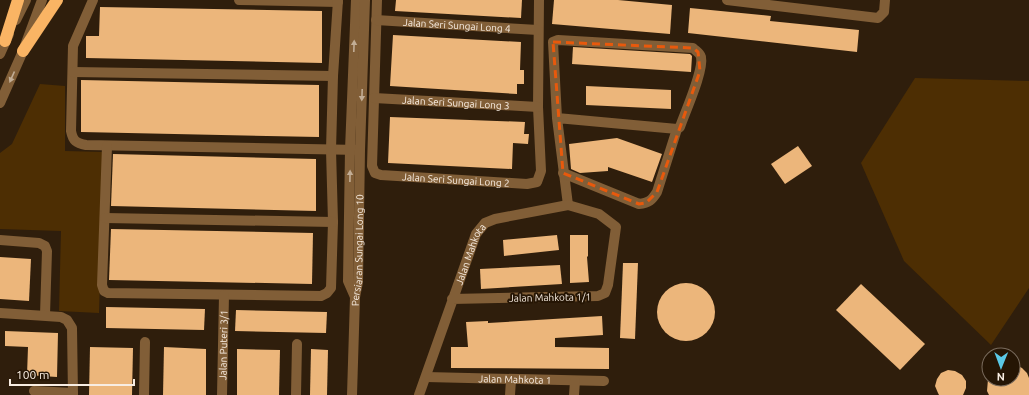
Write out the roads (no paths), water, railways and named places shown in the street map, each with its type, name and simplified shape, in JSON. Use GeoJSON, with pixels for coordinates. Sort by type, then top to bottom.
{"type":"FeatureCollection","features":[{"type":"Feature","properties":{"kind":"highway"},"geometry":{"type":"LineString","coordinates":[[5,41],[18,0]]}},
{"type":"Feature","properties":{"kind":"highway"},"geometry":{"type":"LineString","coordinates":[[23,50],[57,0]]}},
{"type":"Feature","properties":{"kind":"street"},"geometry":{"type":"LineString","coordinates":[[0,54],[26,0]]}},
{"type":"Feature","properties":{"kind":"street"},"geometry":{"type":"LineString","coordinates":[[0,103],[23,50],[42,0]]}},
{"type":"Feature","properties":{"kind":"street"},"geometry":{"type":"LineString","coordinates":[[93,0],[74,46],[71,131],[73,139],[77,143],[107,146],[355,150]]}},
{"type":"Feature","properties":{"kind":"street"},"geometry":{"type":"LineString","coordinates":[[107,146],[102,285],[104,291],[108,293],[321,296],[327,293],[331,288],[333,222],[331,150],[333,76],[338,1],[239,0]]}},
{"type":"Feature","properties":{"kind":"street","name":"Persiaran Sungai Long 10"},"geometry":{"type":"LineString","coordinates":[[352,395],[355,297],[358,282],[355,150],[356,0]]}},
{"type":"Feature","properties":{"kind":"street","name":"Persiaran Sungai Long 10"},"geometry":{"type":"LineString","coordinates":[[355,150],[365,0]]}},
{"type":"Feature","properties":{"kind":"street"},"geometry":{"type":"LineString","coordinates":[[374,98],[377,0]]}},
{"type":"Feature","properties":{"kind":"street"},"geometry":{"type":"LineString","coordinates":[[538,107],[539,0]]}},
{"type":"Feature","properties":{"kind":"street"},"geometry":{"type":"LineString","coordinates":[[727,0],[878,18],[884,12],[886,0]]}},
{"type":"Feature","properties":{"kind":"street","name":"Jalan Seri Sungai Long 4"},"geometry":{"type":"LineString","coordinates":[[376,20],[538,30]]}},
{"type":"Feature","properties":{"kind":"street"},"geometry":{"type":"LineString","coordinates":[[563,173],[639,204],[646,204],[652,200],[657,192],[677,129],[680,127],[700,71],[701,58],[698,52],[692,48],[555,40],[552,44],[557,118],[563,173],[568,205]]}},
{"type":"Feature","properties":{"kind":"street"},"geometry":{"type":"LineString","coordinates":[[73,72],[333,76]]}},
{"type":"Feature","properties":{"kind":"street","name":"Jalan Seri Sungai Long 3"},"geometry":{"type":"LineString","coordinates":[[374,98],[538,107]]}},
{"type":"Feature","properties":{"kind":"street","name":"Jalan Seri Sungai Long 2"},"geometry":{"type":"LineString","coordinates":[[374,98],[372,166],[375,173],[381,175],[527,184],[537,182],[541,171],[538,107]]}},
{"type":"Feature","properties":{"kind":"street"},"geometry":{"type":"LineString","coordinates":[[557,118],[677,129]]}},
{"type":"Feature","properties":{"kind":"street","name":"Jalan Mahkota"},"geometry":{"type":"LineString","coordinates":[[419,395],[476,234],[485,223],[495,219],[568,205],[599,214],[616,227]]}},
{"type":"Feature","properties":{"kind":"street"},"geometry":{"type":"LineString","coordinates":[[105,218],[333,222]]}},
{"type":"Feature","properties":{"kind":"street","name":"Jalan Mahkota 1/1"},"geometry":{"type":"LineString","coordinates":[[452,299],[598,296],[605,293],[608,285],[616,227]]}},
{"type":"Feature","properties":{"kind":"street"},"geometry":{"type":"LineString","coordinates":[[0,240],[40,243],[46,246],[45,315]]}},
{"type":"Feature","properties":{"kind":"street","name":"Jalan Puteri 3/1"},"geometry":{"type":"LineString","coordinates":[[222,395],[224,295]]}},
{"type":"Feature","properties":{"kind":"street"},"geometry":{"type":"LineString","coordinates":[[0,313],[61,316],[67,320],[72,328],[73,394],[34,390]]}},
{"type":"Feature","properties":{"kind":"street"},"geometry":{"type":"LineString","coordinates":[[144,395],[145,342]]}},
{"type":"Feature","properties":{"kind":"street"},"geometry":{"type":"LineString","coordinates":[[296,344],[296,395]]}},
{"type":"Feature","properties":{"kind":"street","name":"Jalan Mahkota 1"},"geometry":{"type":"LineString","coordinates":[[426,377],[604,381]]}},
{"type":"Feature","properties":{"kind":"street"},"geometry":{"type":"LineString","coordinates":[[510,395],[511,380]]}},
{"type":"Feature","properties":{"kind":"street"},"geometry":{"type":"LineString","coordinates":[[574,395],[575,381]]}}]}
